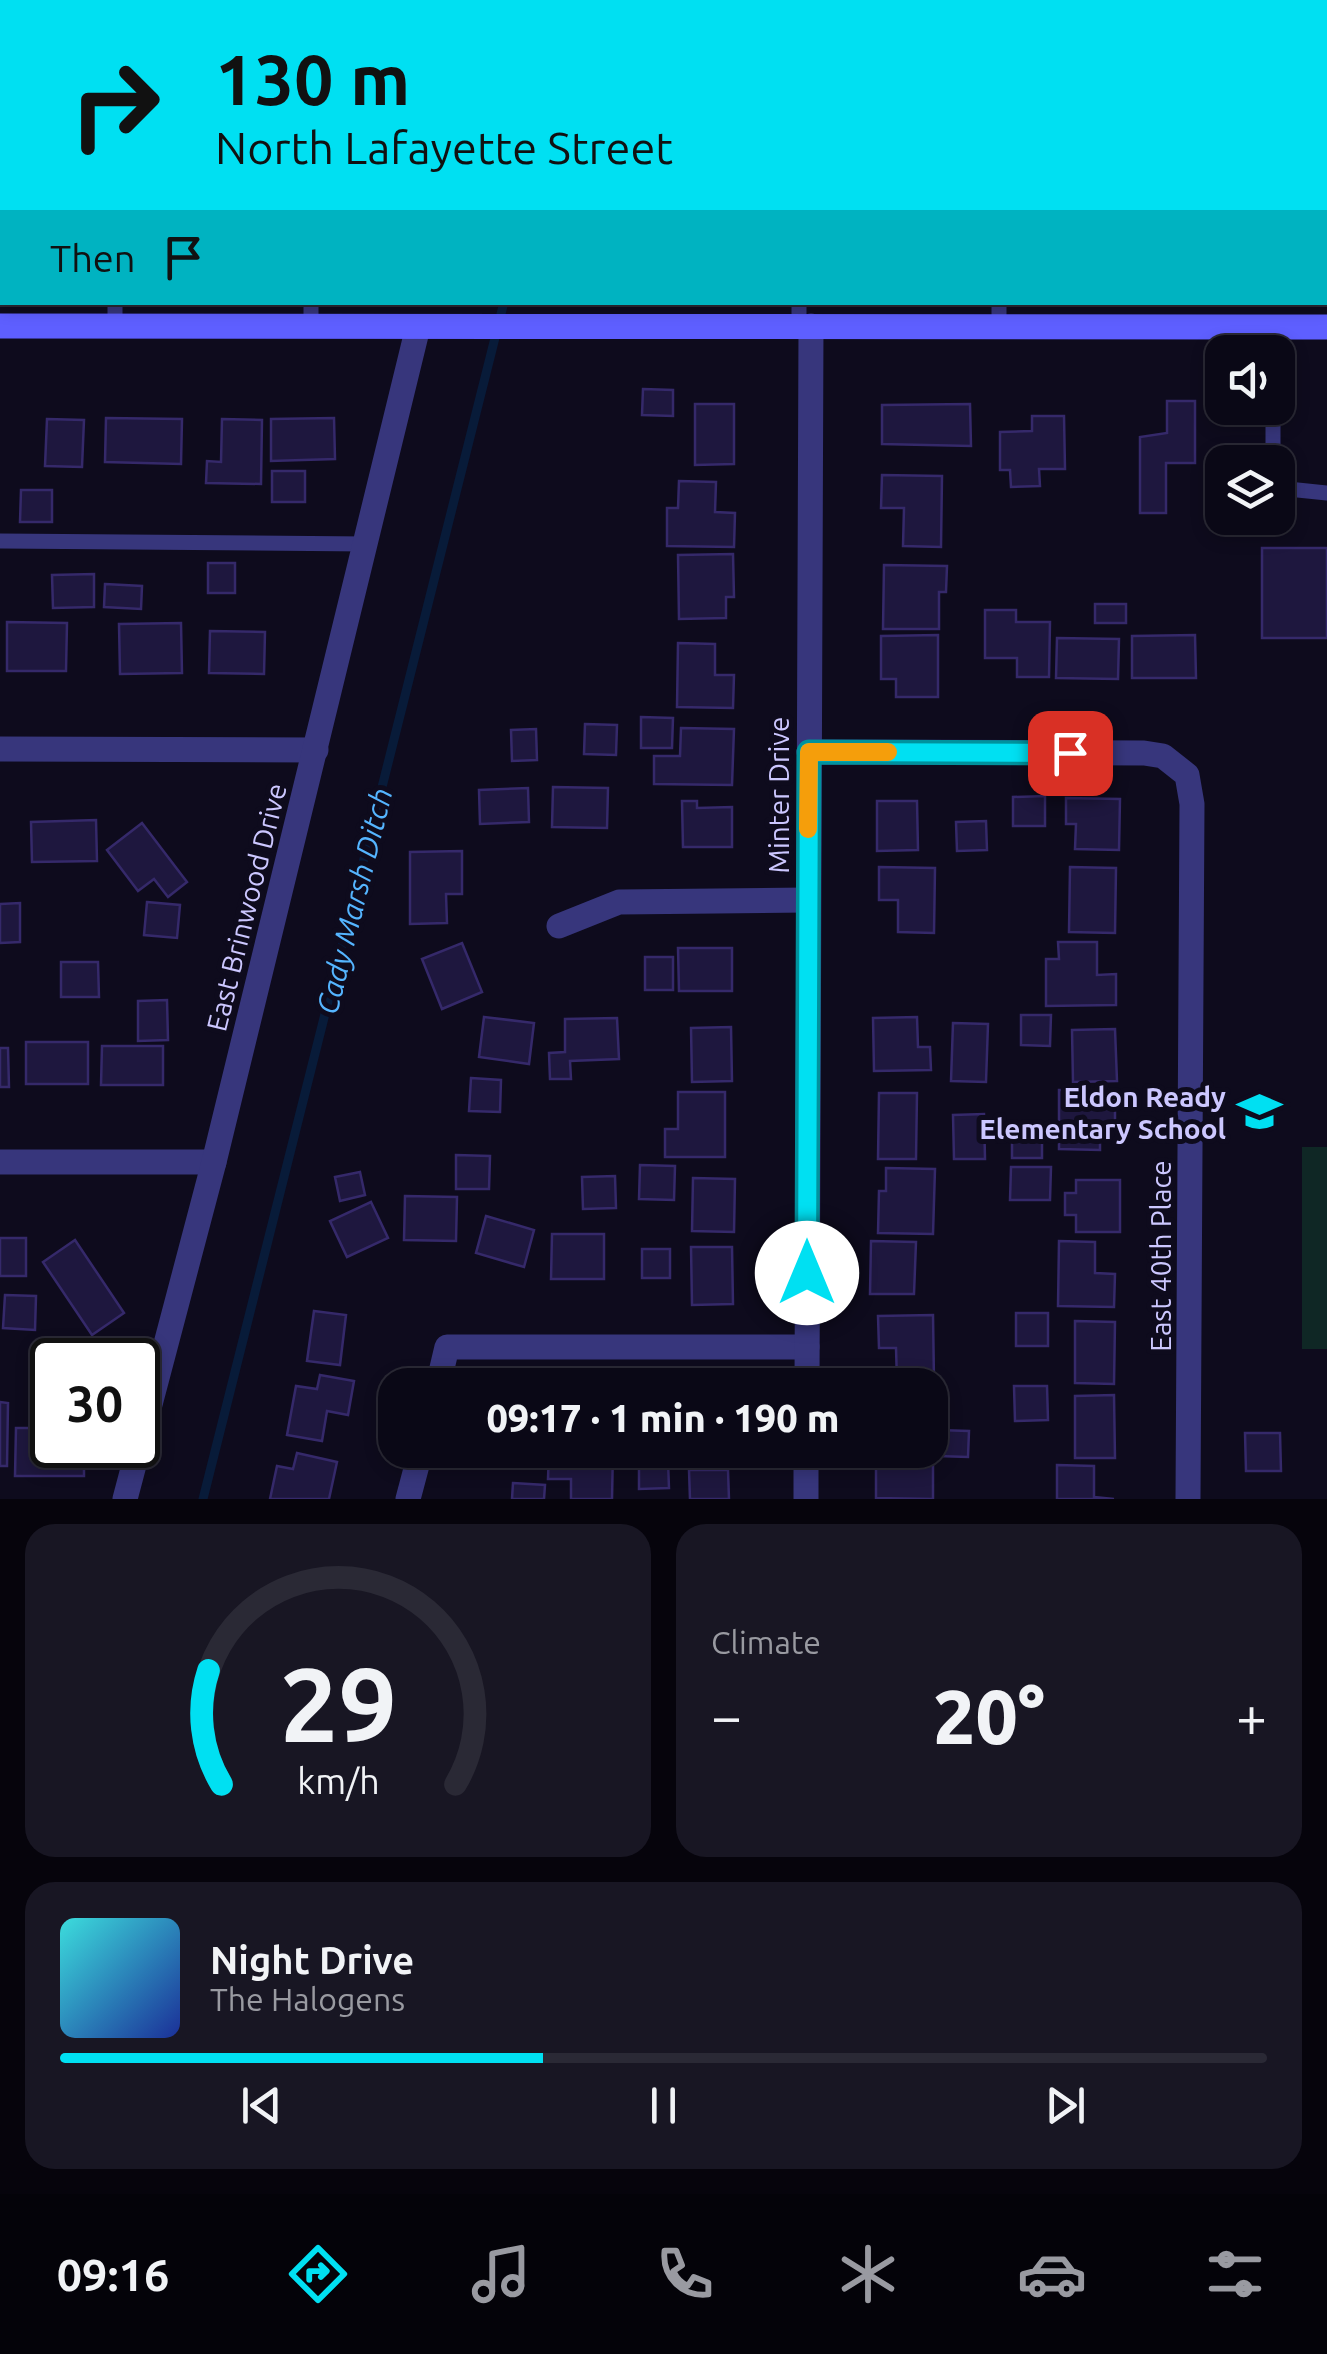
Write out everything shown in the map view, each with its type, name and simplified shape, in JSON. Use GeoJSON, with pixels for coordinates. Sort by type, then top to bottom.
{"type":"FeatureCollection","features":[{"type":"Feature","properties":{"kind":"street"},"geometry":{"type":"LineString","coordinates":[[0,326],[115,314],[311,314],[418,327],[999,314],[1220,335]]}},
{"type":"Feature","properties":{"kind":"street","name":"Minter Drive"},"geometry":{"type":"LineString","coordinates":[[803,318],[809,752],[806,1368]]}},
{"type":"Feature","properties":{"kind":"street","name":"East Brinwood Drive"},"geometry":{"type":"LineString","coordinates":[[126,1499],[214,1162],[418,327]]}},
{"type":"Feature","properties":{"kind":"street"},"geometry":{"type":"LineString","coordinates":[[1294,335],[1327,327]]}},
{"type":"Feature","properties":{"kind":"street"},"geometry":{"type":"LineString","coordinates":[[0,749],[316,750]]}},
{"type":"Feature","properties":{"kind":"street","name":"East 40th Place"},"geometry":{"type":"LineString","coordinates":[[809,752],[1144,753],[1162,756],[1187,774],[1192,804],[1188,1499]]}},
{"type":"Feature","properties":{"kind":"street"},"geometry":{"type":"LineString","coordinates":[[559,926],[619,902],[807,900]]}},
{"type":"Feature","properties":{"kind":"street"},"geometry":{"type":"LineString","coordinates":[[0,1162],[214,1162]]}},
{"type":"Feature","properties":{"kind":"street"},"geometry":{"type":"LineString","coordinates":[[442,1368],[448,1347],[807,1347]]}},
{"type":"Feature","properties":{"kind":"street"},"geometry":{"type":"LineString","coordinates":[[408,1499],[416,1468]]}},
{"type":"Feature","properties":{"kind":"street"},"geometry":{"type":"LineString","coordinates":[[806,1468],[806,1499]]}},
{"type":"Feature","properties":{"kind":"lane"},"geometry":{"type":"LineString","coordinates":[[1295,490],[1327,493]]}},
{"type":"Feature","properties":{"kind":"lane"},"geometry":{"type":"LineString","coordinates":[[0,542],[367,544]]}},
{"type":"Feature","properties":{"kind":"green space"},"geometry":{"type":"Polygon","coordinates":[[[1302,1147],[1327,1147],[1327,1349],[1302,1349],[1302,1147]]]}},
{"type":"Feature","properties":{"kind":"building"},"geometry":{"type":"Polygon","coordinates":[[[643,389],[673,390],[673,416],[642,415],[643,389]]]}},
{"type":"Feature","properties":{"kind":"building"},"geometry":{"type":"Polygon","coordinates":[[[1167,401],[1195,401],[1195,463],[1166,463],[1166,513],[1140,513],[1140,437],[1167,433],[1167,401]]]}},
{"type":"Feature","properties":{"kind":"building"},"geometry":{"type":"Polygon","coordinates":[[[695,404],[734,404],[734,464],[695,465],[695,404]]]}},
{"type":"Feature","properties":{"kind":"building"},"geometry":{"type":"Polygon","coordinates":[[[970,404],[971,446],[882,444],[882,405],[970,404]]]}},
{"type":"Feature","properties":{"kind":"building"},"geometry":{"type":"Polygon","coordinates":[[[1032,416],[1064,416],[1065,469],[1039,469],[1040,486],[1011,487],[1010,470],[1000,470],[1000,432],[1032,431],[1032,416]]]}},
{"type":"Feature","properties":{"kind":"building"},"geometry":{"type":"Polygon","coordinates":[[[106,418],[182,419],[181,464],[105,462],[106,418]]]}},
{"type":"Feature","properties":{"kind":"building"},"geometry":{"type":"Polygon","coordinates":[[[334,418],[335,459],[271,461],[271,419],[334,418]]]}},
{"type":"Feature","properties":{"kind":"building"},"geometry":{"type":"Polygon","coordinates":[[[47,419],[84,420],[82,467],[45,466],[47,419]]]}},
{"type":"Feature","properties":{"kind":"building"},"geometry":{"type":"Polygon","coordinates":[[[222,419],[262,420],[261,484],[206,483],[207,461],[221,462],[222,419]]]}},
{"type":"Feature","properties":{"kind":"building"},"geometry":{"type":"Polygon","coordinates":[[[272,471],[305,471],[305,502],[272,502],[272,471]]]}},
{"type":"Feature","properties":{"kind":"building"},"geometry":{"type":"Polygon","coordinates":[[[882,475],[942,476],[941,547],[903,546],[904,508],[881,508],[882,475]]]}},
{"type":"Feature","properties":{"kind":"building"},"geometry":{"type":"Polygon","coordinates":[[[679,481],[716,482],[715,512],[735,513],[734,547],[667,546],[667,508],[678,508],[679,481]]]}},
{"type":"Feature","properties":{"kind":"building"},"geometry":{"type":"Polygon","coordinates":[[[21,490],[52,490],[52,522],[20,522],[21,490]]]}},
{"type":"Feature","properties":{"kind":"building"},"geometry":{"type":"Polygon","coordinates":[[[1262,548],[1327,548],[1327,638],[1262,638],[1262,548]]]}},
{"type":"Feature","properties":{"kind":"building"},"geometry":{"type":"Polygon","coordinates":[[[733,554],[734,597],[726,597],[726,618],[679,619],[678,555],[733,554]]]}},
{"type":"Feature","properties":{"kind":"building"},"geometry":{"type":"Polygon","coordinates":[[[208,563],[235,563],[235,593],[208,593],[208,563]]]}},
{"type":"Feature","properties":{"kind":"building"},"geometry":{"type":"Polygon","coordinates":[[[884,565],[947,566],[946,592],[939,592],[939,629],[883,629],[884,565]]]}},
{"type":"Feature","properties":{"kind":"building"},"geometry":{"type":"Polygon","coordinates":[[[94,574],[94,607],[53,608],[52,575],[94,574]]]}},
{"type":"Feature","properties":{"kind":"building"},"geometry":{"type":"Polygon","coordinates":[[[105,584],[142,586],[141,609],[104,607],[105,584]]]}},
{"type":"Feature","properties":{"kind":"building"},"geometry":{"type":"Polygon","coordinates":[[[1095,604],[1126,604],[1126,623],[1095,623],[1095,604]]]}},
{"type":"Feature","properties":{"kind":"building"},"geometry":{"type":"Polygon","coordinates":[[[985,610],[1016,610],[1016,622],[1050,622],[1049,677],[1017,677],[1017,658],[985,658],[985,610]]]}},
{"type":"Feature","properties":{"kind":"building"},"geometry":{"type":"Polygon","coordinates":[[[7,622],[67,623],[66,671],[7,671],[7,622]]]}},
{"type":"Feature","properties":{"kind":"building"},"geometry":{"type":"Polygon","coordinates":[[[181,623],[182,673],[120,674],[119,624],[181,623]]]}},
{"type":"Feature","properties":{"kind":"building"},"geometry":{"type":"Polygon","coordinates":[[[210,631],[265,632],[264,674],[209,673],[210,631]]]}},
{"type":"Feature","properties":{"kind":"building"},"geometry":{"type":"Polygon","coordinates":[[[938,635],[938,697],[896,697],[896,679],[881,679],[881,636],[938,635]]]}},
{"type":"Feature","properties":{"kind":"building"},"geometry":{"type":"Polygon","coordinates":[[[1195,635],[1196,678],[1132,678],[1132,636],[1195,635]]]}},
{"type":"Feature","properties":{"kind":"building"},"geometry":{"type":"Polygon","coordinates":[[[1057,638],[1119,639],[1118,679],[1056,678],[1057,638]]]}},
{"type":"Feature","properties":{"kind":"building"},"geometry":{"type":"Polygon","coordinates":[[[678,643],[715,644],[715,675],[734,675],[733,708],[677,707],[678,643]]]}},
{"type":"Feature","properties":{"kind":"building"},"geometry":{"type":"Polygon","coordinates":[[[641,717],[673,718],[672,748],[641,748],[641,717]]]}},
{"type":"Feature","properties":{"kind":"building"},"geometry":{"type":"Polygon","coordinates":[[[585,724],[617,725],[616,755],[584,754],[585,724]]]}},
{"type":"Feature","properties":{"kind":"building"},"geometry":{"type":"Polygon","coordinates":[[[681,728],[734,729],[732,785],[654,784],[654,756],[680,756],[681,728]]]}},
{"type":"Feature","properties":{"kind":"building"},"geometry":{"type":"Polygon","coordinates":[[[536,729],[537,760],[512,761],[511,730],[536,729]]]}},
{"type":"Feature","properties":{"kind":"building"},"geometry":{"type":"Polygon","coordinates":[[[553,787],[608,788],[607,828],[552,827],[553,787]]]}},
{"type":"Feature","properties":{"kind":"building"},"geometry":{"type":"Polygon","coordinates":[[[528,788],[529,822],[480,824],[479,790],[528,788]]]}},
{"type":"Feature","properties":{"kind":"building"},"geometry":{"type":"Polygon","coordinates":[[[1045,796],[1045,826],[1013,826],[1013,797],[1045,796]]]}},
{"type":"Feature","properties":{"kind":"building"},"geometry":{"type":"Polygon","coordinates":[[[1066,798],[1120,799],[1119,850],[1075,849],[1076,824],[1066,824],[1066,798]]]}},
{"type":"Feature","properties":{"kind":"building"},"geometry":{"type":"Polygon","coordinates":[[[682,801],[697,801],[697,808],[732,807],[732,847],[683,847],[682,801]]]}},
{"type":"Feature","properties":{"kind":"building"},"geometry":{"type":"Polygon","coordinates":[[[877,801],[917,801],[918,850],[877,851],[877,801]]]}},
{"type":"Feature","properties":{"kind":"building"},"geometry":{"type":"Polygon","coordinates":[[[96,820],[97,861],[32,862],[31,822],[96,820]]]}},
{"type":"Feature","properties":{"kind":"building"},"geometry":{"type":"Polygon","coordinates":[[[986,821],[987,850],[957,851],[956,822],[986,821]]]}},
{"type":"Feature","properties":{"kind":"building"},"geometry":{"type":"Polygon","coordinates":[[[142,823],[187,882],[168,897],[154,879],[138,891],[107,850],[142,823]]]}},
{"type":"Feature","properties":{"kind":"building"},"geometry":{"type":"Polygon","coordinates":[[[462,851],[462,894],[446,894],[447,923],[410,924],[410,852],[462,851]]]}},
{"type":"Feature","properties":{"kind":"building"},"geometry":{"type":"Polygon","coordinates":[[[879,867],[935,868],[934,933],[898,932],[898,900],[879,900],[879,867]]]}},
{"type":"Feature","properties":{"kind":"building"},"geometry":{"type":"Polygon","coordinates":[[[1070,867],[1116,868],[1115,933],[1069,932],[1070,867]]]}},
{"type":"Feature","properties":{"kind":"building"},"geometry":{"type":"Polygon","coordinates":[[[147,902],[180,905],[177,938],[144,935],[147,902]]]}},
{"type":"Feature","properties":{"kind":"building"},"geometry":{"type":"Polygon","coordinates":[[[20,903],[20,942],[0,943],[0,904],[20,903]]]}},
{"type":"Feature","properties":{"kind":"building"},"geometry":{"type":"Polygon","coordinates":[[[1058,942],[1097,942],[1097,975],[1116,974],[1116,1005],[1046,1006],[1046,959],[1059,959],[1058,942]]]}},
{"type":"Feature","properties":{"kind":"building"},"geometry":{"type":"Polygon","coordinates":[[[462,943],[482,992],[442,1009],[422,959],[462,943]]]}},
{"type":"Feature","properties":{"kind":"building"},"geometry":{"type":"Polygon","coordinates":[[[678,948],[732,948],[732,991],[679,991],[678,948]]]}},
{"type":"Feature","properties":{"kind":"building"},"geometry":{"type":"Polygon","coordinates":[[[645,957],[673,957],[673,990],[645,990],[645,957]]]}},
{"type":"Feature","properties":{"kind":"building"},"geometry":{"type":"Polygon","coordinates":[[[61,962],[98,962],[99,997],[61,997],[61,962]]]}},
{"type":"Feature","properties":{"kind":"building"},"geometry":{"type":"Polygon","coordinates":[[[167,1000],[168,1040],[138,1041],[138,1001],[167,1000]]]}},
{"type":"Feature","properties":{"kind":"building"},"geometry":{"type":"Polygon","coordinates":[[[1021,1015],[1051,1015],[1050,1046],[1021,1045],[1021,1015]]]}},
{"type":"Feature","properties":{"kind":"building"},"geometry":{"type":"Polygon","coordinates":[[[484,1017],[534,1023],[529,1064],[479,1057],[484,1017]]]}},
{"type":"Feature","properties":{"kind":"building"},"geometry":{"type":"Polygon","coordinates":[[[917,1017],[918,1047],[930,1047],[931,1070],[874,1071],[873,1018],[917,1017]]]}},
{"type":"Feature","properties":{"kind":"building"},"geometry":{"type":"Polygon","coordinates":[[[617,1018],[619,1059],[570,1061],[571,1079],[550,1079],[549,1053],[565,1052],[565,1019],[617,1018]]]}},
{"type":"Feature","properties":{"kind":"building"},"geometry":{"type":"Polygon","coordinates":[[[953,1023],[988,1024],[986,1082],[951,1081],[953,1023]]]}},
{"type":"Feature","properties":{"kind":"building"},"geometry":{"type":"Polygon","coordinates":[[[731,1027],[732,1081],[692,1082],[691,1028],[731,1027]]]}},
{"type":"Feature","properties":{"kind":"building"},"geometry":{"type":"Polygon","coordinates":[[[1115,1029],[1117,1081],[1073,1082],[1072,1030],[1115,1029]]]}},
{"type":"Feature","properties":{"kind":"building"},"geometry":{"type":"Polygon","coordinates":[[[26,1042],[88,1042],[88,1084],[26,1084],[26,1042]]]}},
{"type":"Feature","properties":{"kind":"building"},"geometry":{"type":"Polygon","coordinates":[[[102,1046],[163,1046],[163,1085],[101,1085],[102,1046]]]}},
{"type":"Feature","properties":{"kind":"building"},"geometry":{"type":"Polygon","coordinates":[[[0,1048],[8,1048],[9,1087],[0,1087],[0,1048]]]}},
{"type":"Feature","properties":{"kind":"building"},"geometry":{"type":"Polygon","coordinates":[[[471,1078],[501,1080],[500,1112],[469,1111],[471,1078]]]}},
{"type":"Feature","properties":{"kind":"building"},"geometry":{"type":"Polygon","coordinates":[[[1059,1090],[1115,1090],[1115,1131],[1100,1131],[1100,1150],[1059,1149],[1059,1090]]]}},
{"type":"Feature","properties":{"kind":"building"},"geometry":{"type":"Polygon","coordinates":[[[678,1092],[725,1092],[725,1157],[665,1157],[665,1129],[678,1129],[678,1092]]]}},
{"type":"Feature","properties":{"kind":"building"},"geometry":{"type":"Polygon","coordinates":[[[879,1093],[917,1093],[916,1159],[878,1159],[879,1093]]]}},
{"type":"Feature","properties":{"kind":"building"},"geometry":{"type":"Polygon","coordinates":[[[984,1114],[985,1159],[954,1159],[953,1115],[984,1114]]]}},
{"type":"Feature","properties":{"kind":"building"},"geometry":{"type":"Polygon","coordinates":[[[1012,1123],[1042,1123],[1042,1158],[1012,1158],[1012,1123]]]}},
{"type":"Feature","properties":{"kind":"building"},"geometry":{"type":"Polygon","coordinates":[[[456,1155],[490,1156],[489,1189],[456,1189],[456,1155]]]}},
{"type":"Feature","properties":{"kind":"building"},"geometry":{"type":"Polygon","coordinates":[[[640,1165],[675,1166],[674,1200],[639,1199],[640,1165]]]}},
{"type":"Feature","properties":{"kind":"building"},"geometry":{"type":"Polygon","coordinates":[[[1011,1167],[1051,1167],[1050,1200],[1010,1200],[1011,1167]]]}},
{"type":"Feature","properties":{"kind":"building"},"geometry":{"type":"Polygon","coordinates":[[[886,1168],[935,1169],[933,1234],[878,1233],[879,1191],[886,1191],[886,1168]]]}},
{"type":"Feature","properties":{"kind":"building"},"geometry":{"type":"Polygon","coordinates":[[[360,1172],[365,1195],[340,1201],[335,1177],[360,1172]]]}},
{"type":"Feature","properties":{"kind":"building"},"geometry":{"type":"Polygon","coordinates":[[[615,1176],[616,1208],[583,1209],[582,1177],[615,1176]]]}},
{"type":"Feature","properties":{"kind":"building"},"geometry":{"type":"Polygon","coordinates":[[[693,1178],[735,1179],[734,1232],[692,1231],[693,1178]]]}},
{"type":"Feature","properties":{"kind":"building"},"geometry":{"type":"Polygon","coordinates":[[[1076,1180],[1120,1180],[1120,1232],[1076,1232],[1076,1215],[1065,1215],[1065,1193],[1076,1193],[1076,1180]]]}},
{"type":"Feature","properties":{"kind":"building"},"geometry":{"type":"Polygon","coordinates":[[[405,1196],[457,1197],[456,1241],[404,1240],[405,1196]]]}},
{"type":"Feature","properties":{"kind":"building"},"geometry":{"type":"Polygon","coordinates":[[[371,1202],[388,1238],[347,1257],[330,1221],[371,1202]]]}},
{"type":"Feature","properties":{"kind":"building"},"geometry":{"type":"Polygon","coordinates":[[[486,1216],[534,1230],[524,1267],[476,1253],[486,1216]]]}},
{"type":"Feature","properties":{"kind":"building"},"geometry":{"type":"Polygon","coordinates":[[[552,1234],[604,1234],[604,1279],[551,1279],[552,1234]]]}},
{"type":"Feature","properties":{"kind":"building"},"geometry":{"type":"Polygon","coordinates":[[[0,1238],[26,1238],[26,1276],[0,1276],[0,1238]]]}},
{"type":"Feature","properties":{"kind":"building"},"geometry":{"type":"Polygon","coordinates":[[[75,1240],[124,1313],[92,1335],[43,1262],[75,1240]]]}},
{"type":"Feature","properties":{"kind":"building"},"geometry":{"type":"Polygon","coordinates":[[[871,1241],[916,1242],[914,1294],[870,1294],[871,1241]]]}},
{"type":"Feature","properties":{"kind":"building"},"geometry":{"type":"Polygon","coordinates":[[[1059,1241],[1095,1242],[1095,1273],[1115,1274],[1114,1307],[1058,1306],[1059,1241]]]}},
{"type":"Feature","properties":{"kind":"building"},"geometry":{"type":"Polygon","coordinates":[[[691,1247],[732,1247],[733,1304],[692,1305],[691,1247]]]}},
{"type":"Feature","properties":{"kind":"building"},"geometry":{"type":"Polygon","coordinates":[[[642,1249],[670,1249],[670,1278],[642,1278],[642,1249]]]}},
{"type":"Feature","properties":{"kind":"building"},"geometry":{"type":"Polygon","coordinates":[[[5,1295],[36,1296],[35,1330],[3,1328],[5,1295]]]}},
{"type":"Feature","properties":{"kind":"building"},"geometry":{"type":"Polygon","coordinates":[[[314,1311],[346,1315],[340,1365],[307,1361],[314,1311]]]}},
{"type":"Feature","properties":{"kind":"building"},"geometry":{"type":"Polygon","coordinates":[[[1016,1313],[1048,1313],[1048,1346],[1016,1346],[1016,1313]]]}},
{"type":"Feature","properties":{"kind":"building"},"geometry":{"type":"Polygon","coordinates":[[[933,1315],[934,1368],[897,1368],[896,1348],[879,1348],[878,1316],[933,1315]]]}},
{"type":"Feature","properties":{"kind":"building"},"geometry":{"type":"Polygon","coordinates":[[[1075,1321],[1115,1322],[1114,1384],[1075,1383],[1075,1321]]]}},
{"type":"Feature","properties":{"kind":"building"},"geometry":{"type":"Polygon","coordinates":[[[320,1375],[354,1381],[348,1415],[327,1411],[322,1441],[287,1435],[296,1386],[317,1389],[320,1375]]]}},
{"type":"Feature","properties":{"kind":"building"},"geometry":{"type":"Polygon","coordinates":[[[1014,1386],[1047,1386],[1048,1420],[1015,1421],[1014,1386]]]}},
{"type":"Feature","properties":{"kind":"building"},"geometry":{"type":"Polygon","coordinates":[[[1114,1395],[1115,1458],[1075,1458],[1075,1396],[1114,1395]]]}},
{"type":"Feature","properties":{"kind":"building"},"geometry":{"type":"Polygon","coordinates":[[[0,1402],[8,1403],[7,1466],[0,1466],[0,1402]]]}},
{"type":"Feature","properties":{"kind":"building"},"geometry":{"type":"Polygon","coordinates":[[[16,1428],[30,1428],[30,1468],[84,1468],[84,1476],[15,1476],[16,1428]]]}},
{"type":"Feature","properties":{"kind":"building"},"geometry":{"type":"Polygon","coordinates":[[[948,1430],[969,1431],[968,1457],[948,1456],[948,1430]]]}},
{"type":"Feature","properties":{"kind":"building"},"geometry":{"type":"Polygon","coordinates":[[[1245,1433],[1280,1433],[1281,1471],[1246,1471],[1245,1433]]]}},
{"type":"Feature","properties":{"kind":"building"},"geometry":{"type":"Polygon","coordinates":[[[297,1453],[337,1462],[329,1499],[270,1499],[277,1466],[293,1469],[297,1453]]]}},
{"type":"Feature","properties":{"kind":"building"},"geometry":{"type":"Polygon","coordinates":[[[1057,1465],[1094,1466],[1094,1497],[1114,1499],[1057,1499],[1057,1465]]]}},
{"type":"Feature","properties":{"kind":"building"},"geometry":{"type":"Polygon","coordinates":[[[548,1468],[613,1468],[612,1499],[571,1499],[571,1479],[548,1479],[548,1468]]]}},
{"type":"Feature","properties":{"kind":"building"},"geometry":{"type":"Polygon","coordinates":[[[639,1468],[668,1468],[669,1488],[639,1489],[639,1468]]]}},
{"type":"Feature","properties":{"kind":"building"},"geometry":{"type":"Polygon","coordinates":[[[876,1468],[933,1468],[933,1499],[876,1498],[876,1468]]]}},
{"type":"Feature","properties":{"kind":"building"},"geometry":{"type":"Polygon","coordinates":[[[689,1470],[728,1470],[729,1499],[690,1499],[689,1470]]]}},
{"type":"Feature","properties":{"kind":"building"},"geometry":{"type":"Polygon","coordinates":[[[513,1483],[545,1485],[544,1499],[512,1499],[513,1483]]]}},
{"type":"Feature","properties":{"kind":"waterway","name":"Cady Marsh Ditch"},"geometry":{"type":"LineString","coordinates":[[203,1499],[503,305]]}},
{"type":"Feature","properties":{"kind":"slow traffic"},"geometry":{"type":"LineString","coordinates":[[808,829],[809,752],[888,752]]}},
{"type":"Feature","properties":{"kind":"place","name":"Eldon Ready Elementary School"},"geometry":{"type":"Point","coordinates":[1259,1112]}},
{"type":"Feature","properties":{"kind":"route"},"geometry":{"type":"LineString","coordinates":[[807,1273],[809,752],[1070,753]]}}]}
